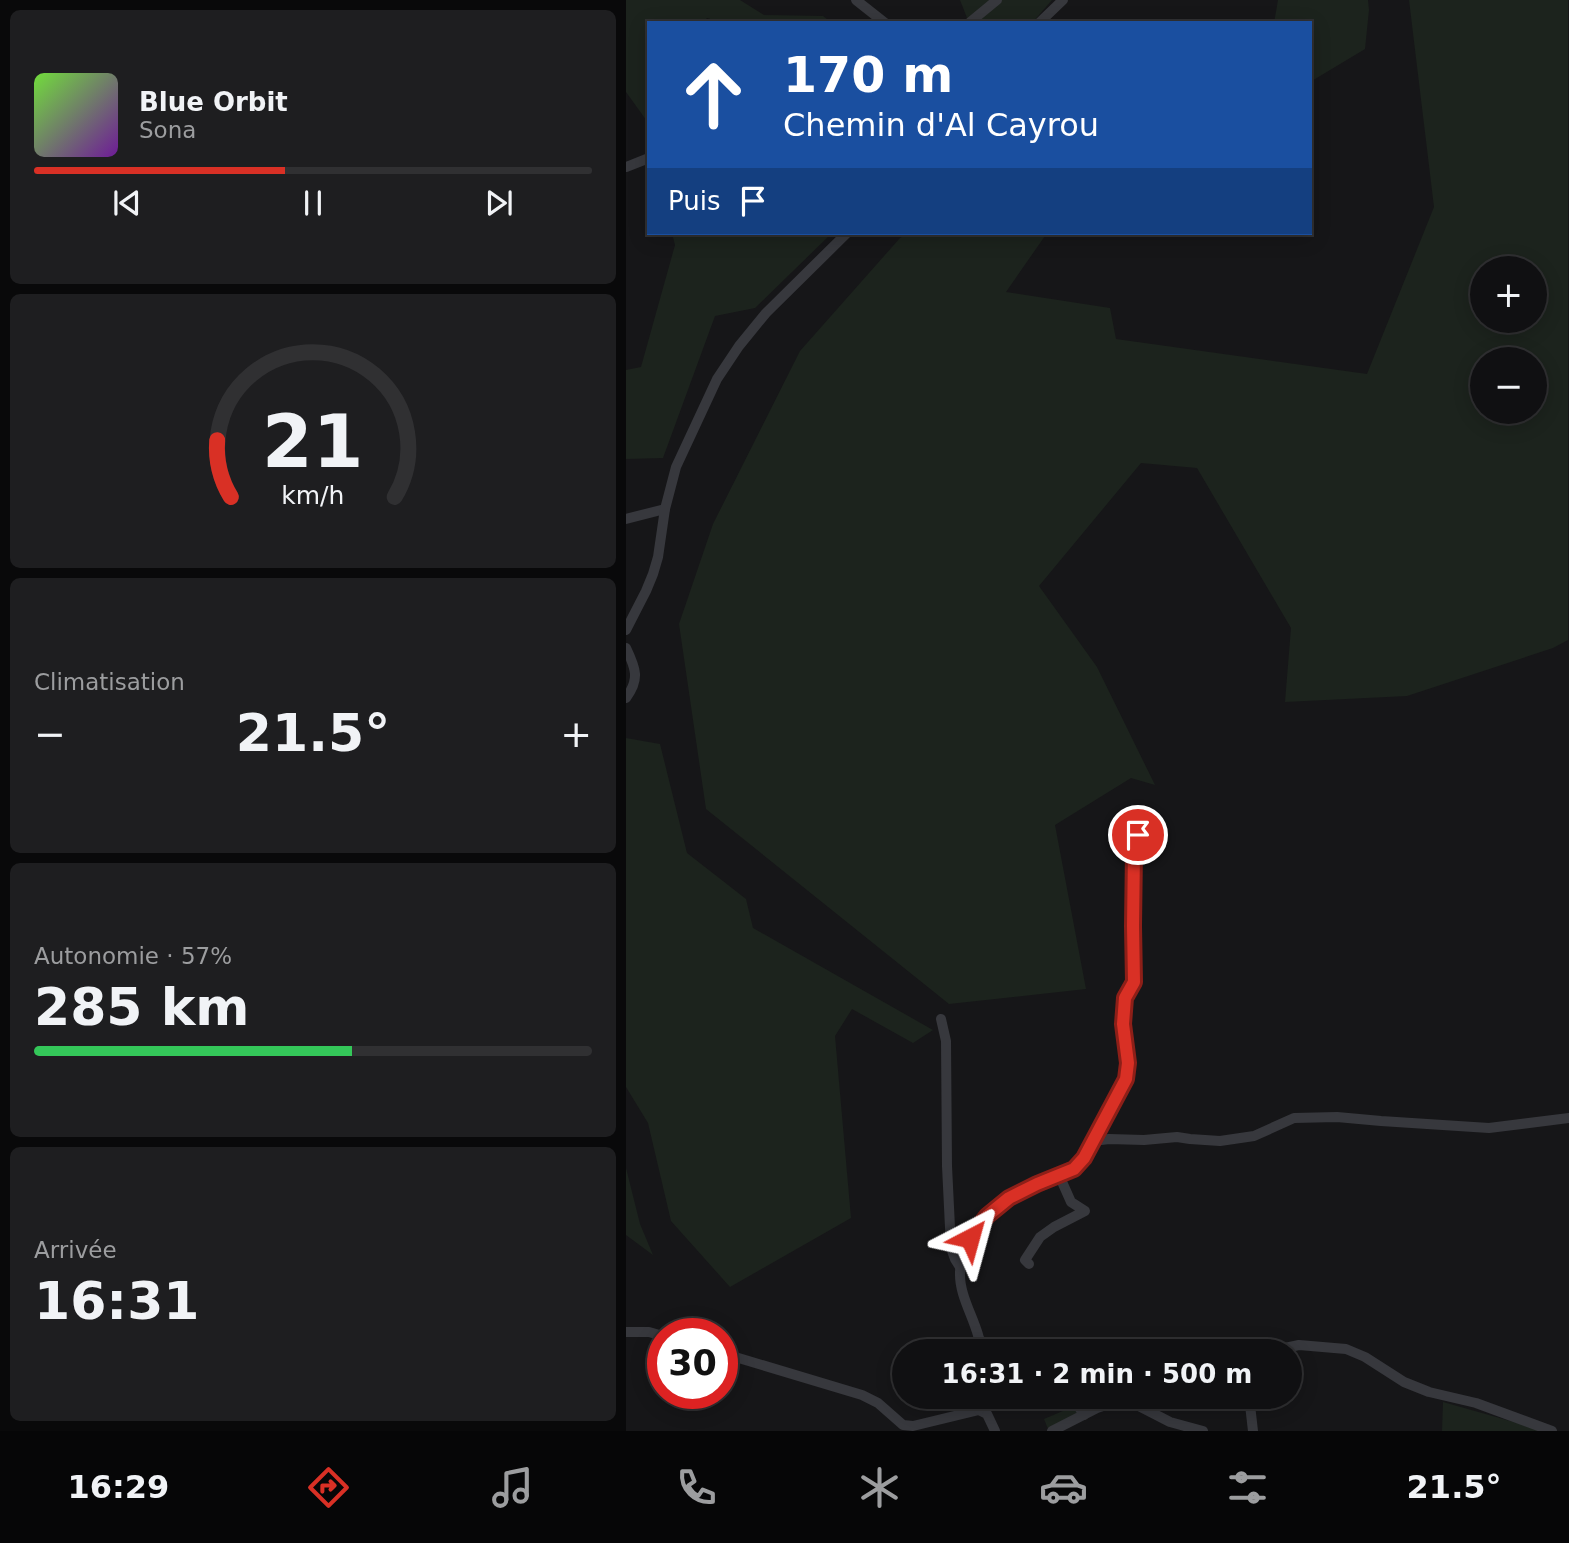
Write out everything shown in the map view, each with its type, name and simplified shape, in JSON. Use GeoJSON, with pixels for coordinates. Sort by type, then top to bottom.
{"type":"FeatureCollection","features":[{"type":"Feature","properties":{"kind":"street"},"geometry":{"type":"LineString","coordinates":[[856,0],[882,21]]}},
{"type":"Feature","properties":{"kind":"street"},"geometry":{"type":"LineString","coordinates":[[971,21],[997,0]]}},
{"type":"Feature","properties":{"kind":"street"},"geometry":{"type":"LineString","coordinates":[[1041,21],[1063,0]]}},
{"type":"Feature","properties":{"kind":"street"},"geometry":{"type":"LineString","coordinates":[[626,167],[647,159]]}},
{"type":"Feature","properties":{"kind":"street"},"geometry":{"type":"LineString","coordinates":[[626,629],[653,574],[676,467],[716,379],[766,313],[845,235]]}},
{"type":"Feature","properties":{"kind":"street"},"geometry":{"type":"LineString","coordinates":[[626,519],[665,509]]}},
{"type":"Feature","properties":{"kind":"street"},"geometry":{"type":"LineString","coordinates":[[626,649],[636,675],[626,698]]}},
{"type":"Feature","properties":{"kind":"street"},"geometry":{"type":"LineString","coordinates":[[978,1339],[959,1275],[970,1238],[987,1216],[1009,1198],[1074,1169],[1084,1158],[1126,1079],[1128,1063],[1123,1024],[1125,998],[1134,982],[1134,851],[1138,835]]}},
{"type":"Feature","properties":{"kind":"street"},"geometry":{"type":"LineString","coordinates":[[941,1019],[946,1041],[951,1248],[960,1267]]}},
{"type":"Feature","properties":{"kind":"street"},"geometry":{"type":"LineString","coordinates":[[1093,1141],[1177,1137],[1220,1141],[1254,1136],[1294,1118],[1337,1117],[1489,1128],[1569,1118]]}},
{"type":"Feature","properties":{"kind":"street"},"geometry":{"type":"LineString","coordinates":[[1029,1264],[1025,1261],[1040,1237],[1085,1211],[1071,1202],[1059,1175]]}},
{"type":"Feature","properties":{"kind":"street"},"geometry":{"type":"LineString","coordinates":[[626,1332],[647,1332]]}},
{"type":"Feature","properties":{"kind":"street"},"geometry":{"type":"LineString","coordinates":[[1302,1345],[1346,1349],[1404,1382],[1429,1392],[1476,1403],[1552,1431]]}},
{"type":"Feature","properties":{"kind":"street"},"geometry":{"type":"LineString","coordinates":[[738,1358],[862,1395],[878,1403],[903,1425],[914,1426],[979,1410],[987,1414],[995,1431]]}},
{"type":"Feature","properties":{"kind":"street"},"geometry":{"type":"LineString","coordinates":[[1052,1431],[1112,1402],[1126,1401],[1170,1423],[1203,1431]]}},
{"type":"Feature","properties":{"kind":"street"},"geometry":{"type":"LineString","coordinates":[[1080,1409],[1084,1415]]}},
{"type":"Feature","properties":{"kind":"street"},"geometry":{"type":"LineString","coordinates":[[1250,1409],[1253,1431]]}},
{"type":"Feature","properties":{"kind":"shaded area"},"geometry":{"type":"Polygon","coordinates":[[[626,0],[740,0],[764,15],[823,16],[829,21],[717,21],[707,18],[704,21],[647,21],[647,121],[626,92],[626,0]]]}},
{"type":"Feature","properties":{"kind":"shaded area"},"geometry":{"type":"Polygon","coordinates":[[[960,0],[1052,0],[1034,21],[968,21],[960,0]]]}},
{"type":"Feature","properties":{"kind":"shaded area"},"geometry":{"type":"Polygon","coordinates":[[[1278,0],[1368,0],[1365,49],[1312,81],[1312,21],[1274,21],[1278,0]]]}},
{"type":"Feature","properties":{"kind":"shaded area"},"geometry":{"type":"Polygon","coordinates":[[[1409,0],[1568,0],[1568,640],[1553,648],[1407,696],[1285,702],[1291,628],[1197,468],[1141,463],[1039,586],[1097,667],[1155,785],[1131,778],[1055,825],[1086,989],[949,1004],[706,809],[679,624],[713,524],[800,351],[900,238],[905,235],[1046,235],[1006,292],[1110,308],[1116,339],[1367,374],[1434,207],[1409,0]]]}},
{"type":"Feature","properties":{"kind":"shaded area"},"geometry":{"type":"Polygon","coordinates":[[[672,235],[830,235],[755,308],[715,316],[663,458],[626,459],[626,370],[641,367],[675,245],[672,235]]]}},
{"type":"Feature","properties":{"kind":"shaded area"},"geometry":{"type":"Polygon","coordinates":[[[626,738],[660,744],[687,853],[746,899],[753,928],[933,1030],[913,1043],[852,1009],[835,1036],[851,1218],[730,1287],[671,1221],[648,1123],[626,1087],[626,738]]]}},
{"type":"Feature","properties":{"kind":"shaded area"},"geometry":{"type":"Polygon","coordinates":[[[626,1168],[640,1224],[653,1255],[626,1235],[626,1168]]]}},
{"type":"Feature","properties":{"kind":"shaded area"},"geometry":{"type":"Polygon","coordinates":[[[1443,1402],[1545,1431],[1442,1431],[1443,1402]]]}},
{"type":"Feature","properties":{"kind":"shaded area"},"geometry":{"type":"Polygon","coordinates":[[[1068,1409],[1079,1409],[1081,1413],[1048,1429],[1044,1419],[1068,1409]]]}},
{"type":"Feature","properties":{"kind":"route"},"geometry":{"type":"LineString","coordinates":[[970,1238],[987,1216],[1009,1198],[1074,1169],[1084,1158],[1126,1079],[1128,1063],[1123,1024],[1125,998],[1134,982],[1134,851],[1138,835]]}}]}
